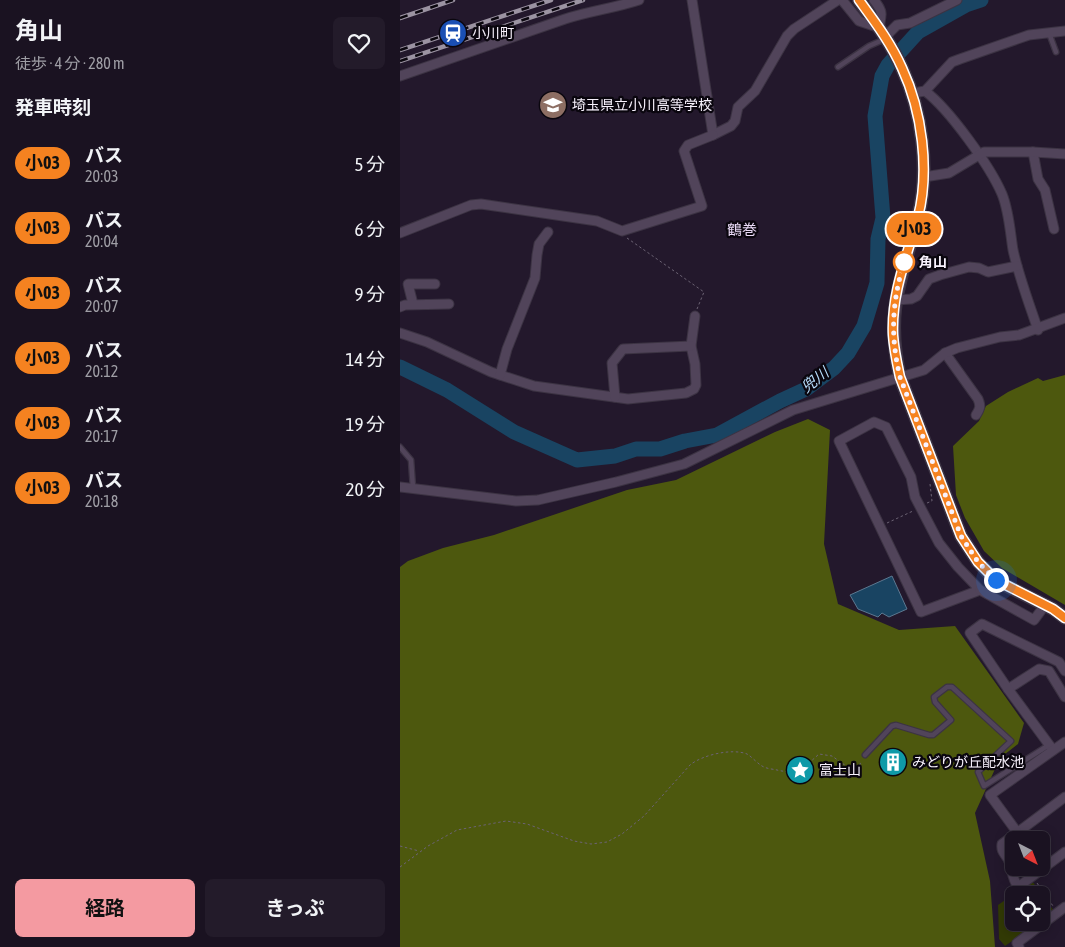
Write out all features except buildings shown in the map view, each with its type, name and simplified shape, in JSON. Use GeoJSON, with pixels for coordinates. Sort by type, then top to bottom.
{"type":"FeatureCollection","features":[{"type":"Feature","properties":{"kind":"street"},"geometry":{"type":"LineString","coordinates":[[400,76],[565,19],[639,0]]}},
{"type":"Feature","properties":{"kind":"street"},"geometry":{"type":"LineString","coordinates":[[692,0],[713,135]]}},
{"type":"Feature","properties":{"kind":"street"},"geometry":{"type":"LineString","coordinates":[[400,233],[471,204],[597,220],[622,231],[702,206],[684,151],[688,145],[732,126],[738,107],[755,91],[787,36],[794,29],[838,0]]}},
{"type":"Feature","properties":{"kind":"street"},"geometry":{"type":"LineString","coordinates":[[842,0],[859,21],[880,28]]}},
{"type":"Feature","properties":{"kind":"street"},"geometry":{"type":"LineString","coordinates":[[859,0],[880,28],[902,67],[912,93],[921,136],[924,176],[922,195],[895,300],[893,335],[900,377],[961,536],[978,562],[996,580],[1053,609],[1065,618]]}},
{"type":"Feature","properties":{"kind":"street"},"geometry":{"type":"LineString","coordinates":[[874,0],[881,10],[880,28]]}},
{"type":"Feature","properties":{"kind":"street"},"geometry":{"type":"LineString","coordinates":[[889,43],[890,32],[897,25],[910,23],[957,0]]}},
{"type":"Feature","properties":{"kind":"street"},"geometry":{"type":"LineString","coordinates":[[912,93],[925,91],[952,62],[1030,35],[1065,31]]}},
{"type":"Feature","properties":{"kind":"street"},"geometry":{"type":"LineString","coordinates":[[925,91],[956,124],[979,154],[1002,194],[1017,266],[1038,330]]}},
{"type":"Feature","properties":{"kind":"street"},"geometry":{"type":"LineString","coordinates":[[924,176],[949,173],[984,152],[1065,154]]}},
{"type":"Feature","properties":{"kind":"street"},"geometry":{"type":"LineString","coordinates":[[1034,152],[1038,179],[1045,190],[1054,229]]}},
{"type":"Feature","properties":{"kind":"street"},"geometry":{"type":"LineString","coordinates":[[500,375],[506,349],[535,278],[540,244],[548,232]]}},
{"type":"Feature","properties":{"kind":"street"},"geometry":{"type":"LineString","coordinates":[[895,300],[911,299],[916,296],[929,279],[940,275],[969,267],[979,268],[988,272],[1017,266]]}},
{"type":"Feature","properties":{"kind":"street"},"geometry":{"type":"LineString","coordinates":[[413,304],[408,284],[435,284]]}},
{"type":"Feature","properties":{"kind":"street"},"geometry":{"type":"LineString","coordinates":[[400,307],[413,304],[449,304]]}},
{"type":"Feature","properties":{"kind":"street"},"geometry":{"type":"LineString","coordinates":[[400,333],[427,342],[500,375],[534,386],[628,399],[686,394],[694,389],[696,385],[695,364],[691,346],[694,316]]}},
{"type":"Feature","properties":{"kind":"street"},"geometry":{"type":"LineString","coordinates":[[400,487],[516,501],[538,500],[684,464],[793,410],[924,370],[945,353],[957,348],[1038,330],[1065,318]]}},
{"type":"Feature","properties":{"kind":"street"},"geometry":{"type":"LineString","coordinates":[[615,397],[612,363],[623,349],[691,346]]}},
{"type":"Feature","properties":{"kind":"street"},"geometry":{"type":"LineString","coordinates":[[945,353],[978,399],[980,404],[976,415]]}},
{"type":"Feature","properties":{"kind":"street"},"geometry":{"type":"LineString","coordinates":[[980,590],[921,612],[839,441],[874,422],[886,427],[911,477],[915,497],[920,507],[939,543],[958,567],[980,590],[1034,620],[1045,605]]}},
{"type":"Feature","properties":{"kind":"street"},"geometry":{"type":"LineString","coordinates":[[1051,747],[970,633],[982,624],[1059,662],[1065,671]]}},
{"type":"Feature","properties":{"kind":"street"},"geometry":{"type":"LineString","coordinates":[[1008,689],[1039,669],[1049,670],[1065,697]]}},
{"type":"Feature","properties":{"kind":"street"},"geometry":{"type":"LineString","coordinates":[[1015,831],[990,794],[1051,747],[1065,742]]}},
{"type":"Feature","properties":{"kind":"street"},"geometry":{"type":"LineString","coordinates":[[1017,831],[1065,797]]}},
{"type":"Feature","properties":{"kind":"street"},"geometry":{"type":"LineString","coordinates":[[1005,841],[1002,844],[1001,850],[1005,856]]}},
{"type":"Feature","properties":{"kind":"street"},"geometry":{"type":"LineString","coordinates":[[1050,863],[1065,852]]}},
{"type":"Feature","properties":{"kind":"street"},"geometry":{"type":"LineString","coordinates":[[1011,876],[1018,887],[1032,876]]}},
{"type":"Feature","properties":{"kind":"street"},"geometry":{"type":"LineString","coordinates":[[1019,947],[1017,943],[1061,910]]}},
{"type":"Feature","properties":{"kind":"lane"},"geometry":{"type":"LineString","coordinates":[[1048,32],[1056,52]]}},
{"type":"Feature","properties":{"kind":"lane"},"geometry":{"type":"LineString","coordinates":[[838,67],[868,46],[889,43]]}},
{"type":"Feature","properties":{"kind":"lane"},"geometry":{"type":"LineString","coordinates":[[400,447],[411,460],[413,488]]}},
{"type":"Feature","properties":{"kind":"lane"},"geometry":{"type":"LineString","coordinates":[[865,754],[892,726],[896,725],[929,735],[936,734],[951,720],[935,702],[934,698],[947,686],[952,687],[1011,741],[978,772],[984,786],[1051,747]]}},
{"type":"Feature","properties":{"kind":"path"},"geometry":{"type":"LineString","coordinates":[[622,231],[624,236],[704,292],[694,316]]}},
{"type":"Feature","properties":{"kind":"path"},"geometry":{"type":"LineString","coordinates":[[880,527],[932,501],[930,484]]}},
{"type":"Feature","properties":{"kind":"path"},"geometry":{"type":"LineString","coordinates":[[400,867],[420,852],[457,830],[506,821],[527,824],[574,841],[591,844],[607,842],[622,834],[644,816],[696,760],[717,754],[746,754],[764,767],[794,772],[804,767],[819,754],[832,756],[856,773],[865,754]]}},
{"type":"Feature","properties":{"kind":"path"},"geometry":{"type":"LineString","coordinates":[[400,846],[420,852]]}},
{"type":"Feature","properties":{"kind":"path"},"geometry":{"type":"LineString","coordinates":[[1032,876],[1061,910]]}},
{"type":"Feature","properties":{"kind":"green space"},"geometry":{"type":"Polygon","coordinates":[[[1065,375],[1065,605],[1002,568],[984,551],[965,518],[956,495],[953,446],[979,421],[986,406],[1008,392],[1038,378],[1043,381],[1065,375]]]}},
{"type":"Feature","properties":{"kind":"green space"},"geometry":{"type":"Polygon","coordinates":[[[808,419],[830,430],[824,544],[838,604],[899,630],[955,626],[1024,723],[1018,744],[1000,758],[975,813],[990,881],[995,947],[400,947],[400,567],[408,561],[443,548],[494,535],[627,490],[676,480],[775,432],[808,419]]]}},
{"type":"Feature","properties":{"kind":"green space"},"geometry":{"type":"Polygon","coordinates":[[[1032,881],[1036,886],[1025,886],[1032,881]]]}},
{"type":"Feature","properties":{"kind":"green space"},"geometry":{"type":"Polygon","coordinates":[[[1005,900],[1005,931],[1027,931],[1005,946],[999,939],[998,905],[1005,900]]]}},
{"type":"Feature","properties":{"kind":"green space"},"geometry":{"type":"Polygon","coordinates":[[[1050,906],[1054,911],[1050,914],[1050,906]]]}},
{"type":"Feature","properties":{"kind":"water"},"geometry":{"type":"Polygon","coordinates":[[[892,576],[907,609],[889,617],[882,613],[878,617],[858,609],[850,595],[892,576]]]}},
{"type":"Feature","properties":{"kind":"waterway","name":"兜川"},"geometry":{"type":"LineString","coordinates":[[400,367],[447,390],[514,432],[577,460],[615,456],[636,449],[660,449],[685,441],[717,435],[806,389],[834,368],[848,353],[864,326],[877,283],[878,239],[883,218],[875,116],[882,76],[888,65],[918,32],[966,5],[981,0]]}},
{"type":"Feature","properties":{"kind":"railway"},"geometry":{"type":"LineString","coordinates":[[400,18],[453,0]]}},
{"type":"Feature","properties":{"kind":"railway"},"geometry":{"type":"LineString","coordinates":[[400,50],[551,0]]}},
{"type":"Feature","properties":{"kind":"railway"},"geometry":{"type":"LineString","coordinates":[[400,61],[583,0]]}},
{"type":"Feature","properties":{"kind":"bus line","name":"小03"},"geometry":{"type":"LineString","coordinates":[[859,0],[880,28],[902,67],[912,94],[921,136],[924,176],[922,195],[918,216],[900,277],[893,321],[893,335],[900,377],[961,536],[978,562],[996,580],[1053,609],[1065,618]]}},
{"type":"Feature","properties":{"kind":"place","name":"小川町"},"geometry":{"type":"Point","coordinates":[453,33]}},
{"type":"Feature","properties":{"kind":"place","name":"埼玉県立小川高等学校"},"geometry":{"type":"Point","coordinates":[553,105]}},
{"type":"Feature","properties":{"kind":"place","name":"角山"},"geometry":{"type":"Point","coordinates":[904,262]}},
{"type":"Feature","properties":{"kind":"place","name":"みどりが丘配水池"},"geometry":{"type":"Point","coordinates":[893,762]}},
{"type":"Feature","properties":{"kind":"place","name":"富士山"},"geometry":{"type":"Point","coordinates":[800,770]}},
{"type":"Feature","properties":{"kind":"district","name":"鶴巻"},"geometry":{"type":"Point","coordinates":[742,230]}},
{"type":"Feature","properties":{"kind":"route"},"geometry":{"type":"LineString","coordinates":[[904,262],[895,300],[893,321],[893,335],[900,377],[961,536],[978,562],[996,580]]}}]}
